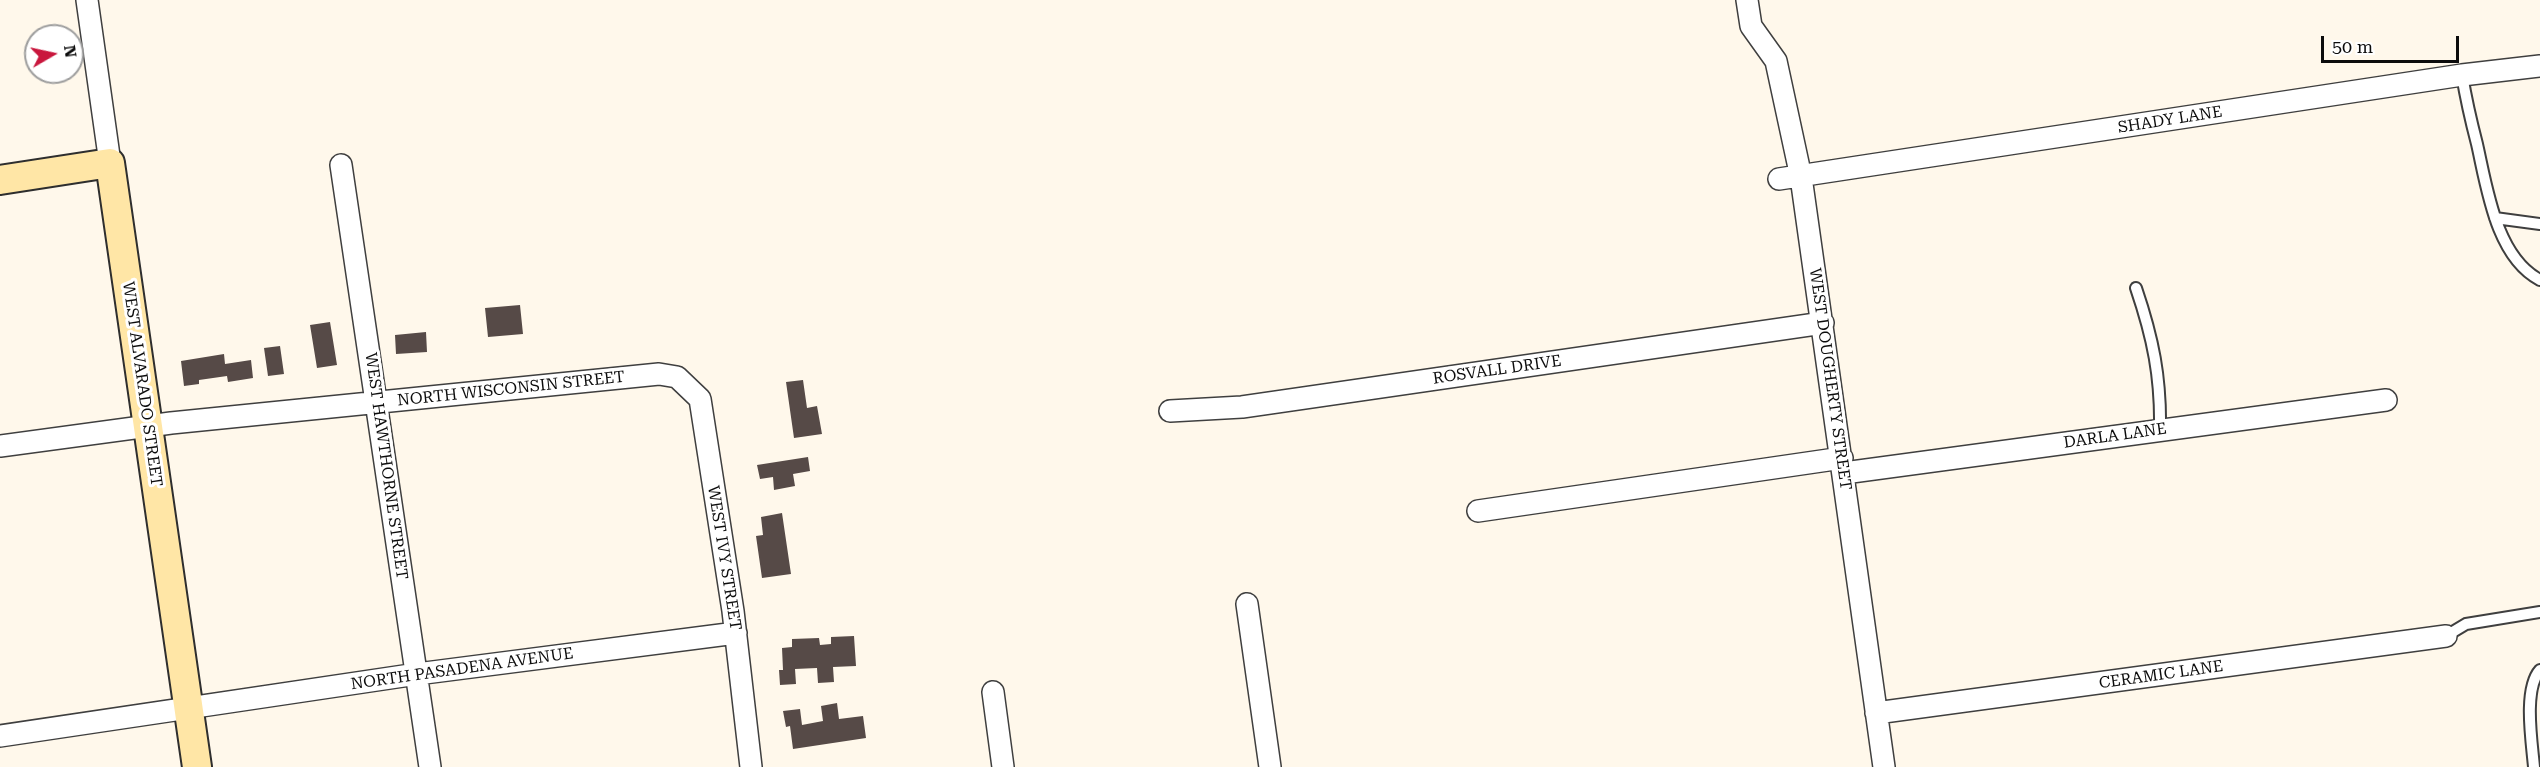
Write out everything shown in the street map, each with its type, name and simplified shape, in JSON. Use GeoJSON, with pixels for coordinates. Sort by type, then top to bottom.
{"type":"FeatureCollection","features":[{"type":"Feature","properties":{"kind":"street","name":"WEST ALVARADO STREET"},"geometry":{"type":"LineString","coordinates":[[87,0],[197,767]]}},
{"type":"Feature","properties":{"kind":"street","name":"WEST DOUGHERTY STREET"},"geometry":{"type":"LineString","coordinates":[[1748,0],[1751,26],[1776,61],[1801,177],[1884,767]]}},
{"type":"Feature","properties":{"kind":"street","name":"SHADY LANE"},"geometry":{"type":"LineString","coordinates":[[1779,179],[2462,75],[2540,66]]}},
{"type":"Feature","properties":{"kind":"street"},"geometry":{"type":"LineString","coordinates":[[0,180],[110,164]]}},
{"type":"Feature","properties":{"kind":"street","name":"WEST HAWTHORNE STREET"},"geometry":{"type":"LineString","coordinates":[[341,165],[430,767]]}},
{"type":"Feature","properties":{"kind":"street","name":"ROSVALL DRIVE"},"geometry":{"type":"LineString","coordinates":[[1170,411],[1242,407],[1822,323]]}},
{"type":"Feature","properties":{"kind":"street","name":"NORTH WISCONSIN STREET"},"geometry":{"type":"LineString","coordinates":[[0,446],[148,426],[659,374]]}},
{"type":"Feature","properties":{"kind":"street","name":"WEST IVY STREET"},"geometry":{"type":"LineString","coordinates":[[659,374],[677,377],[699,399],[736,633],[751,767]]}},
{"type":"Feature","properties":{"kind":"street","name":"DARLA LANE"},"geometry":{"type":"LineString","coordinates":[[1478,511],[1843,465],[2160,430],[2386,400]]}},
{"type":"Feature","properties":{"kind":"street"},"geometry":{"type":"LineString","coordinates":[[1247,604],[1270,767]]}},
{"type":"Feature","properties":{"kind":"street","name":"NORTH PASADENA AVENUE"},"geometry":{"type":"LineString","coordinates":[[0,736],[188,710],[417,674],[736,633]]}},
{"type":"Feature","properties":{"kind":"street","name":"CERAMIC LANE"},"geometry":{"type":"LineString","coordinates":[[1876,713],[2446,636]]}},
{"type":"Feature","properties":{"kind":"street"},"geometry":{"type":"LineString","coordinates":[[993,692],[1003,767]]}},
{"type":"Feature","properties":{"kind":"lane"},"geometry":{"type":"LineString","coordinates":[[2462,75],[2468,112],[2495,218],[2513,256],[2540,280]]}},
{"type":"Feature","properties":{"kind":"lane"},"geometry":{"type":"LineString","coordinates":[[2495,218],[2540,224]]}},
{"type":"Feature","properties":{"kind":"lane"},"geometry":{"type":"LineString","coordinates":[[2136,288],[2152,340],[2160,381],[2160,430]]}},
{"type":"Feature","properties":{"kind":"lane"},"geometry":{"type":"LineString","coordinates":[[2446,636],[2466,624],[2540,612]]}},
{"type":"Feature","properties":{"kind":"lane"},"geometry":{"type":"LineString","coordinates":[[2534,767],[2531,725],[2532,687],[2540,670]]}},
{"type":"Feature","properties":{"kind":"building"},"geometry":{"type":"Polygon","coordinates":[[[520,305],[523,334],[488,337],[485,308],[520,305]]]}},
{"type":"Feature","properties":{"kind":"building"},"geometry":{"type":"Polygon","coordinates":[[[330,322],[337,365],[317,368],[310,325],[330,322]]]}},
{"type":"Feature","properties":{"kind":"building"},"geometry":{"type":"Polygon","coordinates":[[[426,332],[427,352],[396,354],[395,335],[426,332]]]}},
{"type":"Feature","properties":{"kind":"building"},"geometry":{"type":"Polygon","coordinates":[[[280,346],[284,374],[268,376],[264,348],[280,346]]]}},
{"type":"Feature","properties":{"kind":"building"},"geometry":{"type":"Polygon","coordinates":[[[224,354],[225,364],[251,360],[253,378],[228,382],[227,376],[199,380],[199,384],[184,386],[181,361],[224,354]]]}},
{"type":"Feature","properties":{"kind":"building"},"geometry":{"type":"Polygon","coordinates":[[[803,380],[807,408],[817,406],[822,434],[794,438],[786,382],[803,380]]]}},
{"type":"Feature","properties":{"kind":"building"},"geometry":{"type":"Polygon","coordinates":[[[808,457],[810,471],[793,474],[795,486],[774,490],[773,477],[760,479],[757,465],[808,457]]]}},
{"type":"Feature","properties":{"kind":"building"},"geometry":{"type":"Polygon","coordinates":[[[782,513],[791,574],[762,578],[756,536],[763,535],[761,517],[782,513]]]}},
{"type":"Feature","properties":{"kind":"building"},"geometry":{"type":"Polygon","coordinates":[[[854,636],[856,666],[833,667],[834,682],[818,683],[817,668],[795,669],[796,684],[780,685],[779,670],[783,670],[782,648],[792,647],[792,639],[819,638],[820,645],[831,644],[831,637],[854,636]]]}},
{"type":"Feature","properties":{"kind":"building"},"geometry":{"type":"Polygon","coordinates":[[[837,703],[839,719],[863,716],[866,738],[793,749],[790,726],[786,727],[783,711],[800,709],[802,725],[823,721],[821,706],[837,703]]]}}]}
